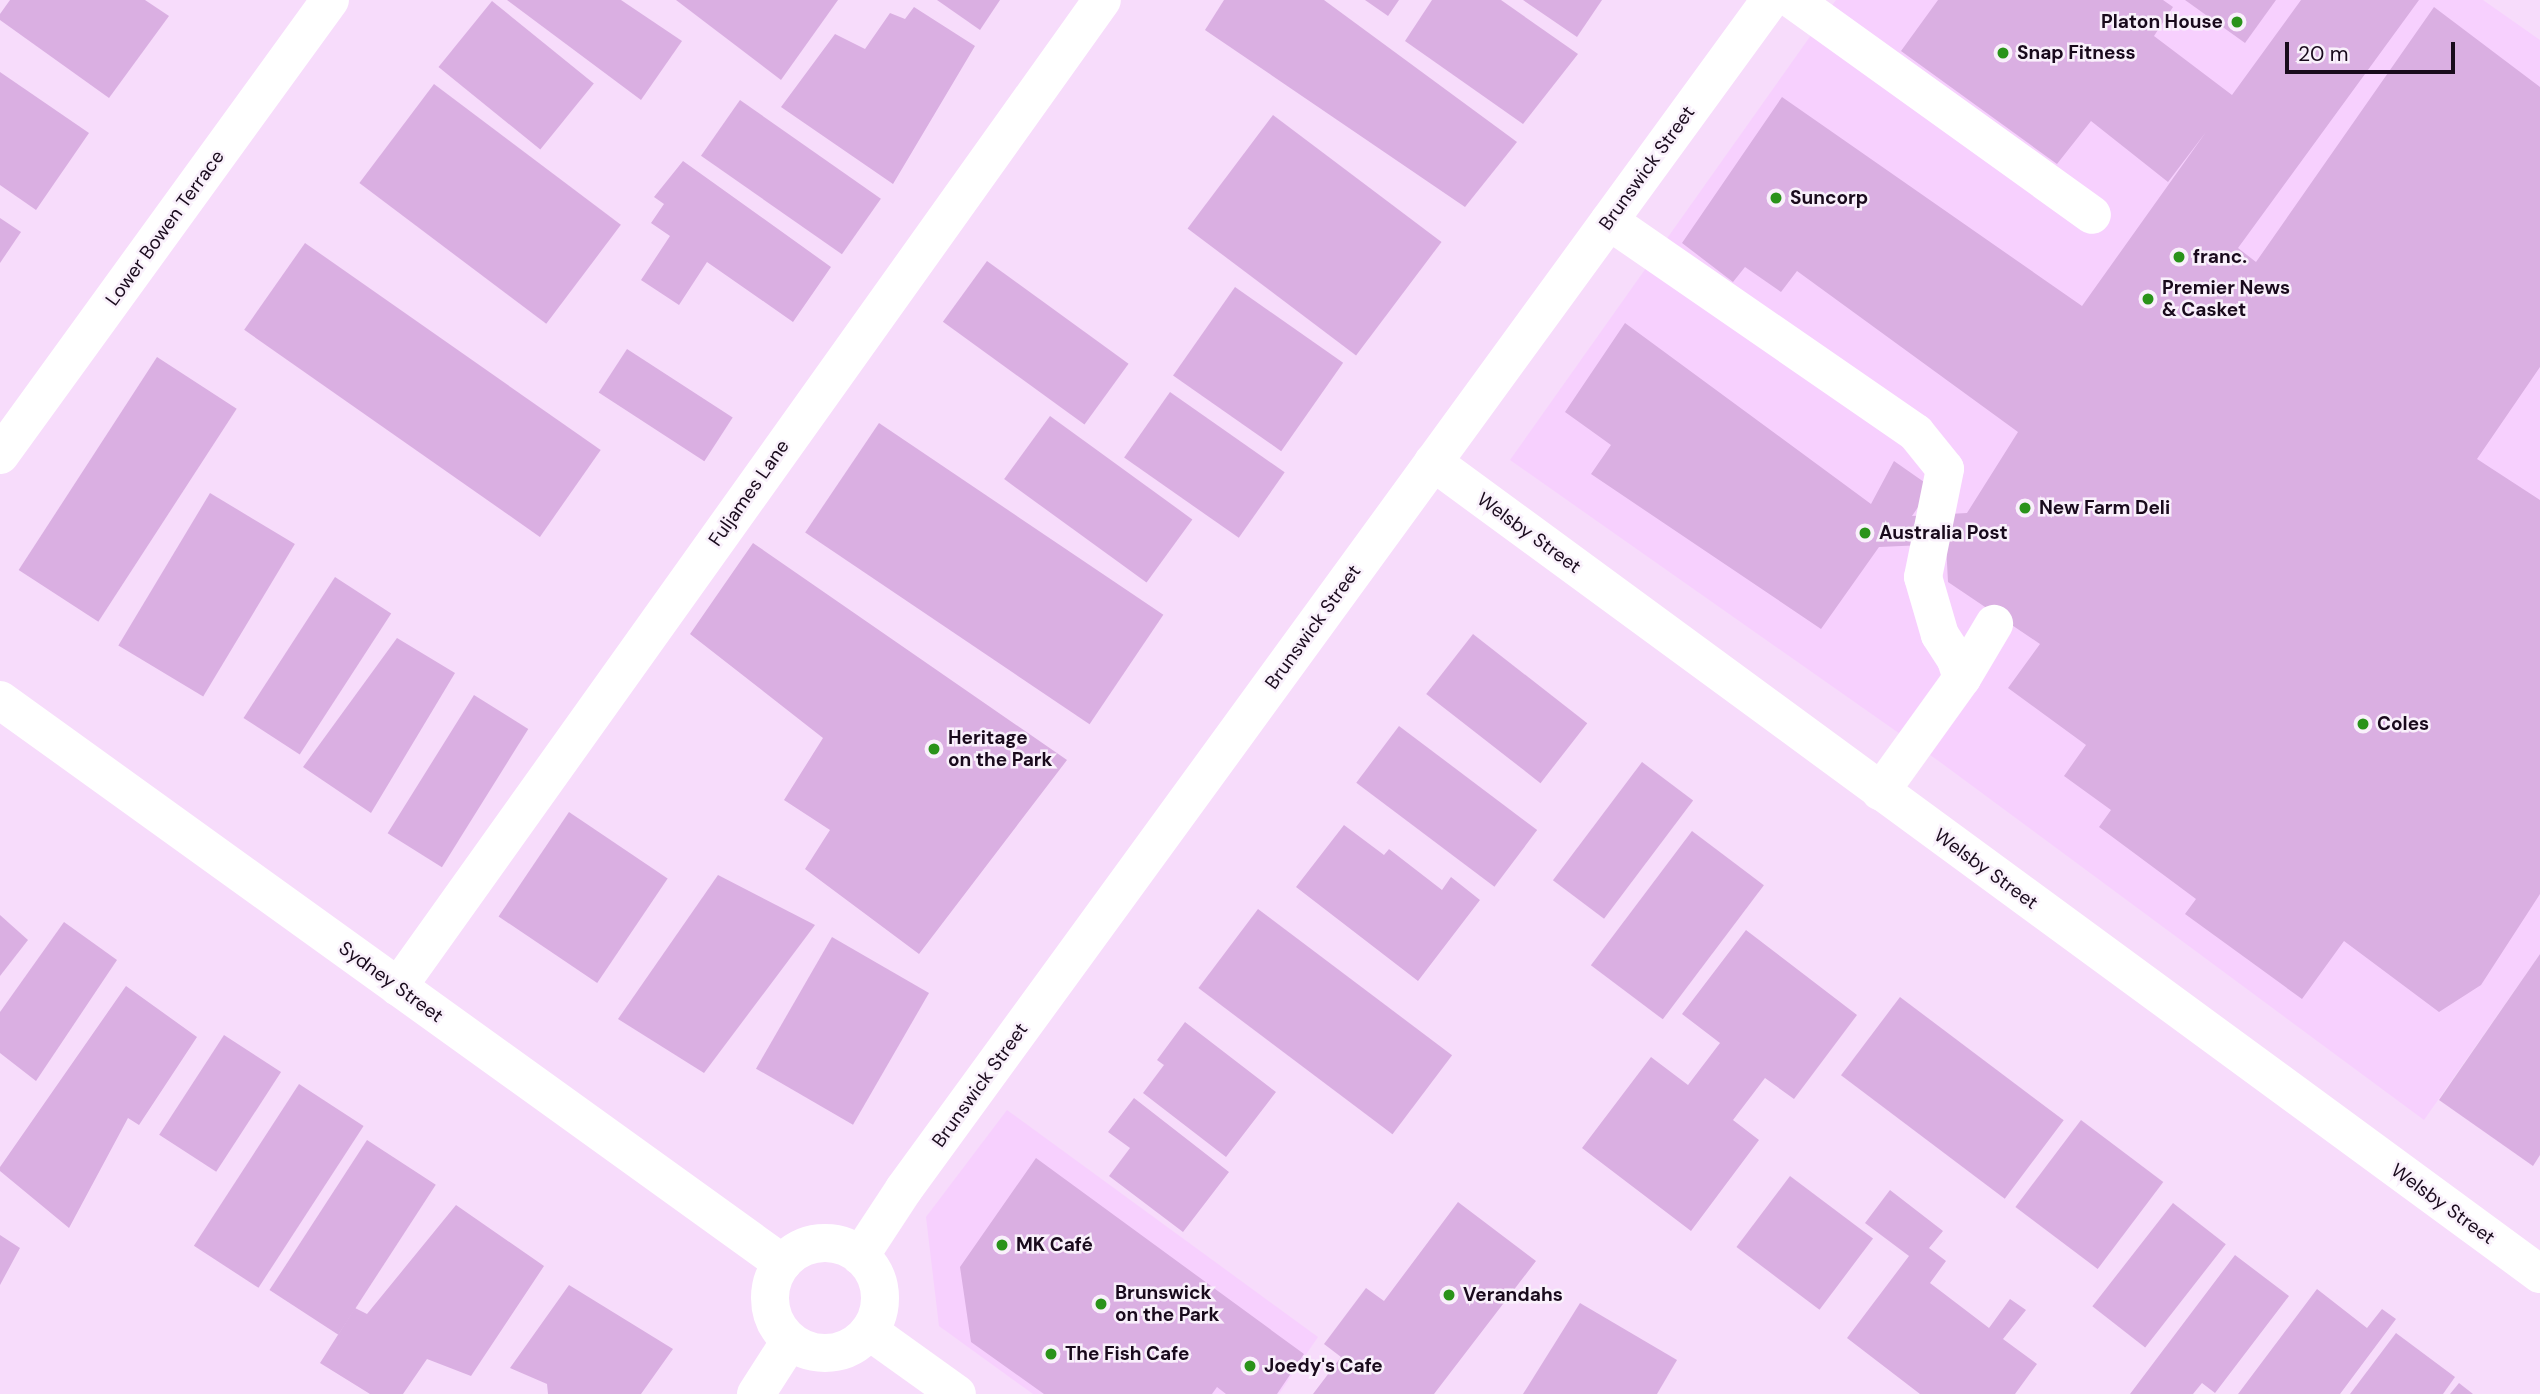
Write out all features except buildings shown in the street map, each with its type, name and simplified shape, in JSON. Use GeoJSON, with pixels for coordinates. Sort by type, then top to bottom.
{"type":"FeatureCollection","features":[{"type":"Feature","properties":{"kind":"street","name":"Lower Bowen Terrace"},"geometry":{"type":"LineString","coordinates":[[0,455],[330,0]]}},
{"type":"Feature","properties":{"kind":"street","name":"Fuljames Lane"},"geometry":{"type":"LineString","coordinates":[[398,987],[1102,0]]}},
{"type":"Feature","properties":{"kind":"street","name":"Brunswick Street"},"geometry":{"type":"LineString","coordinates":[[860,1256],[904,1189],[1770,0]]}},
{"type":"Feature","properties":{"kind":"street"},"geometry":{"type":"LineString","coordinates":[[1793,0],[2092,215]]}},
{"type":"Feature","properties":{"kind":"street"},"geometry":{"type":"LineString","coordinates":[[1609,221],[1916,433],[1945,469],[1923,578],[1940,635],[1956,660],[1962,678]]}},
{"type":"Feature","properties":{"kind":"street","name":"Welsby Street"},"geometry":{"type":"LineString","coordinates":[[1433,462],[2540,1274]]}},
{"type":"Feature","properties":{"kind":"street"},"geometry":{"type":"LineString","coordinates":[[1880,792],[1962,678],[1994,624]]}},
{"type":"Feature","properties":{"kind":"street","name":"Sydney Street"},"geometry":{"type":"LineString","coordinates":[[0,700],[782,1263]]}},
{"type":"Feature","properties":{"kind":"street"},"geometry":{"type":"LineString","coordinates":[[811,1245],[836,1245],[860,1256],[878,1284],[877,1316],[869,1331],[856,1343],[840,1351],[823,1354],[806,1350],[790,1341],[778,1328],[771,1312],[773,1279],[782,1263],[811,1245]]}},
{"type":"Feature","properties":{"kind":"street"},"geometry":{"type":"LineString","coordinates":[[869,1331],[957,1394]]}},
{"type":"Feature","properties":{"kind":"street"},"geometry":{"type":"LineString","coordinates":[[755,1394],[790,1341]]}},
{"type":"Feature","properties":{"kind":"shaded area"},"geometry":{"type":"Polygon","coordinates":[[[1836,0],[2483,0],[2540,40],[2540,954],[2424,1120],[1940,762],[1510,460],[1836,0]]]}},
{"type":"Feature","properties":{"kind":"shaded area","name":"Brunswick on the Park"},"geometry":{"type":"Polygon","coordinates":[[[1007,1110],[1318,1337],[1279,1394],[1033,1394],[939,1326],[926,1217],[1007,1110]]]}},
{"type":"Feature","properties":{"kind":"place","name":"Platon House"},"geometry":{"type":"Point","coordinates":[2237,22]}},
{"type":"Feature","properties":{"kind":"place","name":"Snap Fitness"},"geometry":{"type":"Point","coordinates":[2003,53]}},
{"type":"Feature","properties":{"kind":"place","name":"Suncorp"},"geometry":{"type":"Point","coordinates":[1776,198]}},
{"type":"Feature","properties":{"kind":"place","name":"franc."},"geometry":{"type":"Point","coordinates":[2179,257]}},
{"type":"Feature","properties":{"kind":"place","name":"Premier News & Casket"},"geometry":{"type":"Point","coordinates":[2148,299]}},
{"type":"Feature","properties":{"kind":"place","name":"New Farm Deli"},"geometry":{"type":"Point","coordinates":[2025,508]}},
{"type":"Feature","properties":{"kind":"place","name":"Australia Post"},"geometry":{"type":"Point","coordinates":[1865,533]}},
{"type":"Feature","properties":{"kind":"place","name":"Coles"},"geometry":{"type":"Point","coordinates":[2363,724]}},
{"type":"Feature","properties":{"kind":"place","name":"Heritage on the Park"},"geometry":{"type":"Point","coordinates":[934,749]}},
{"type":"Feature","properties":{"kind":"place","name":"MK Café"},"geometry":{"type":"Point","coordinates":[1002,1245]}},
{"type":"Feature","properties":{"kind":"place","name":"Verandahs"},"geometry":{"type":"Point","coordinates":[1449,1295]}},
{"type":"Feature","properties":{"kind":"place","name":"Brunswick on the Park"},"geometry":{"type":"Point","coordinates":[1101,1304]}},
{"type":"Feature","properties":{"kind":"place","name":"The Fish Cafe"},"geometry":{"type":"Point","coordinates":[1051,1354]}},
{"type":"Feature","properties":{"kind":"place","name":"Joedy's Cafe"},"geometry":{"type":"Point","coordinates":[1250,1366]}}]}
